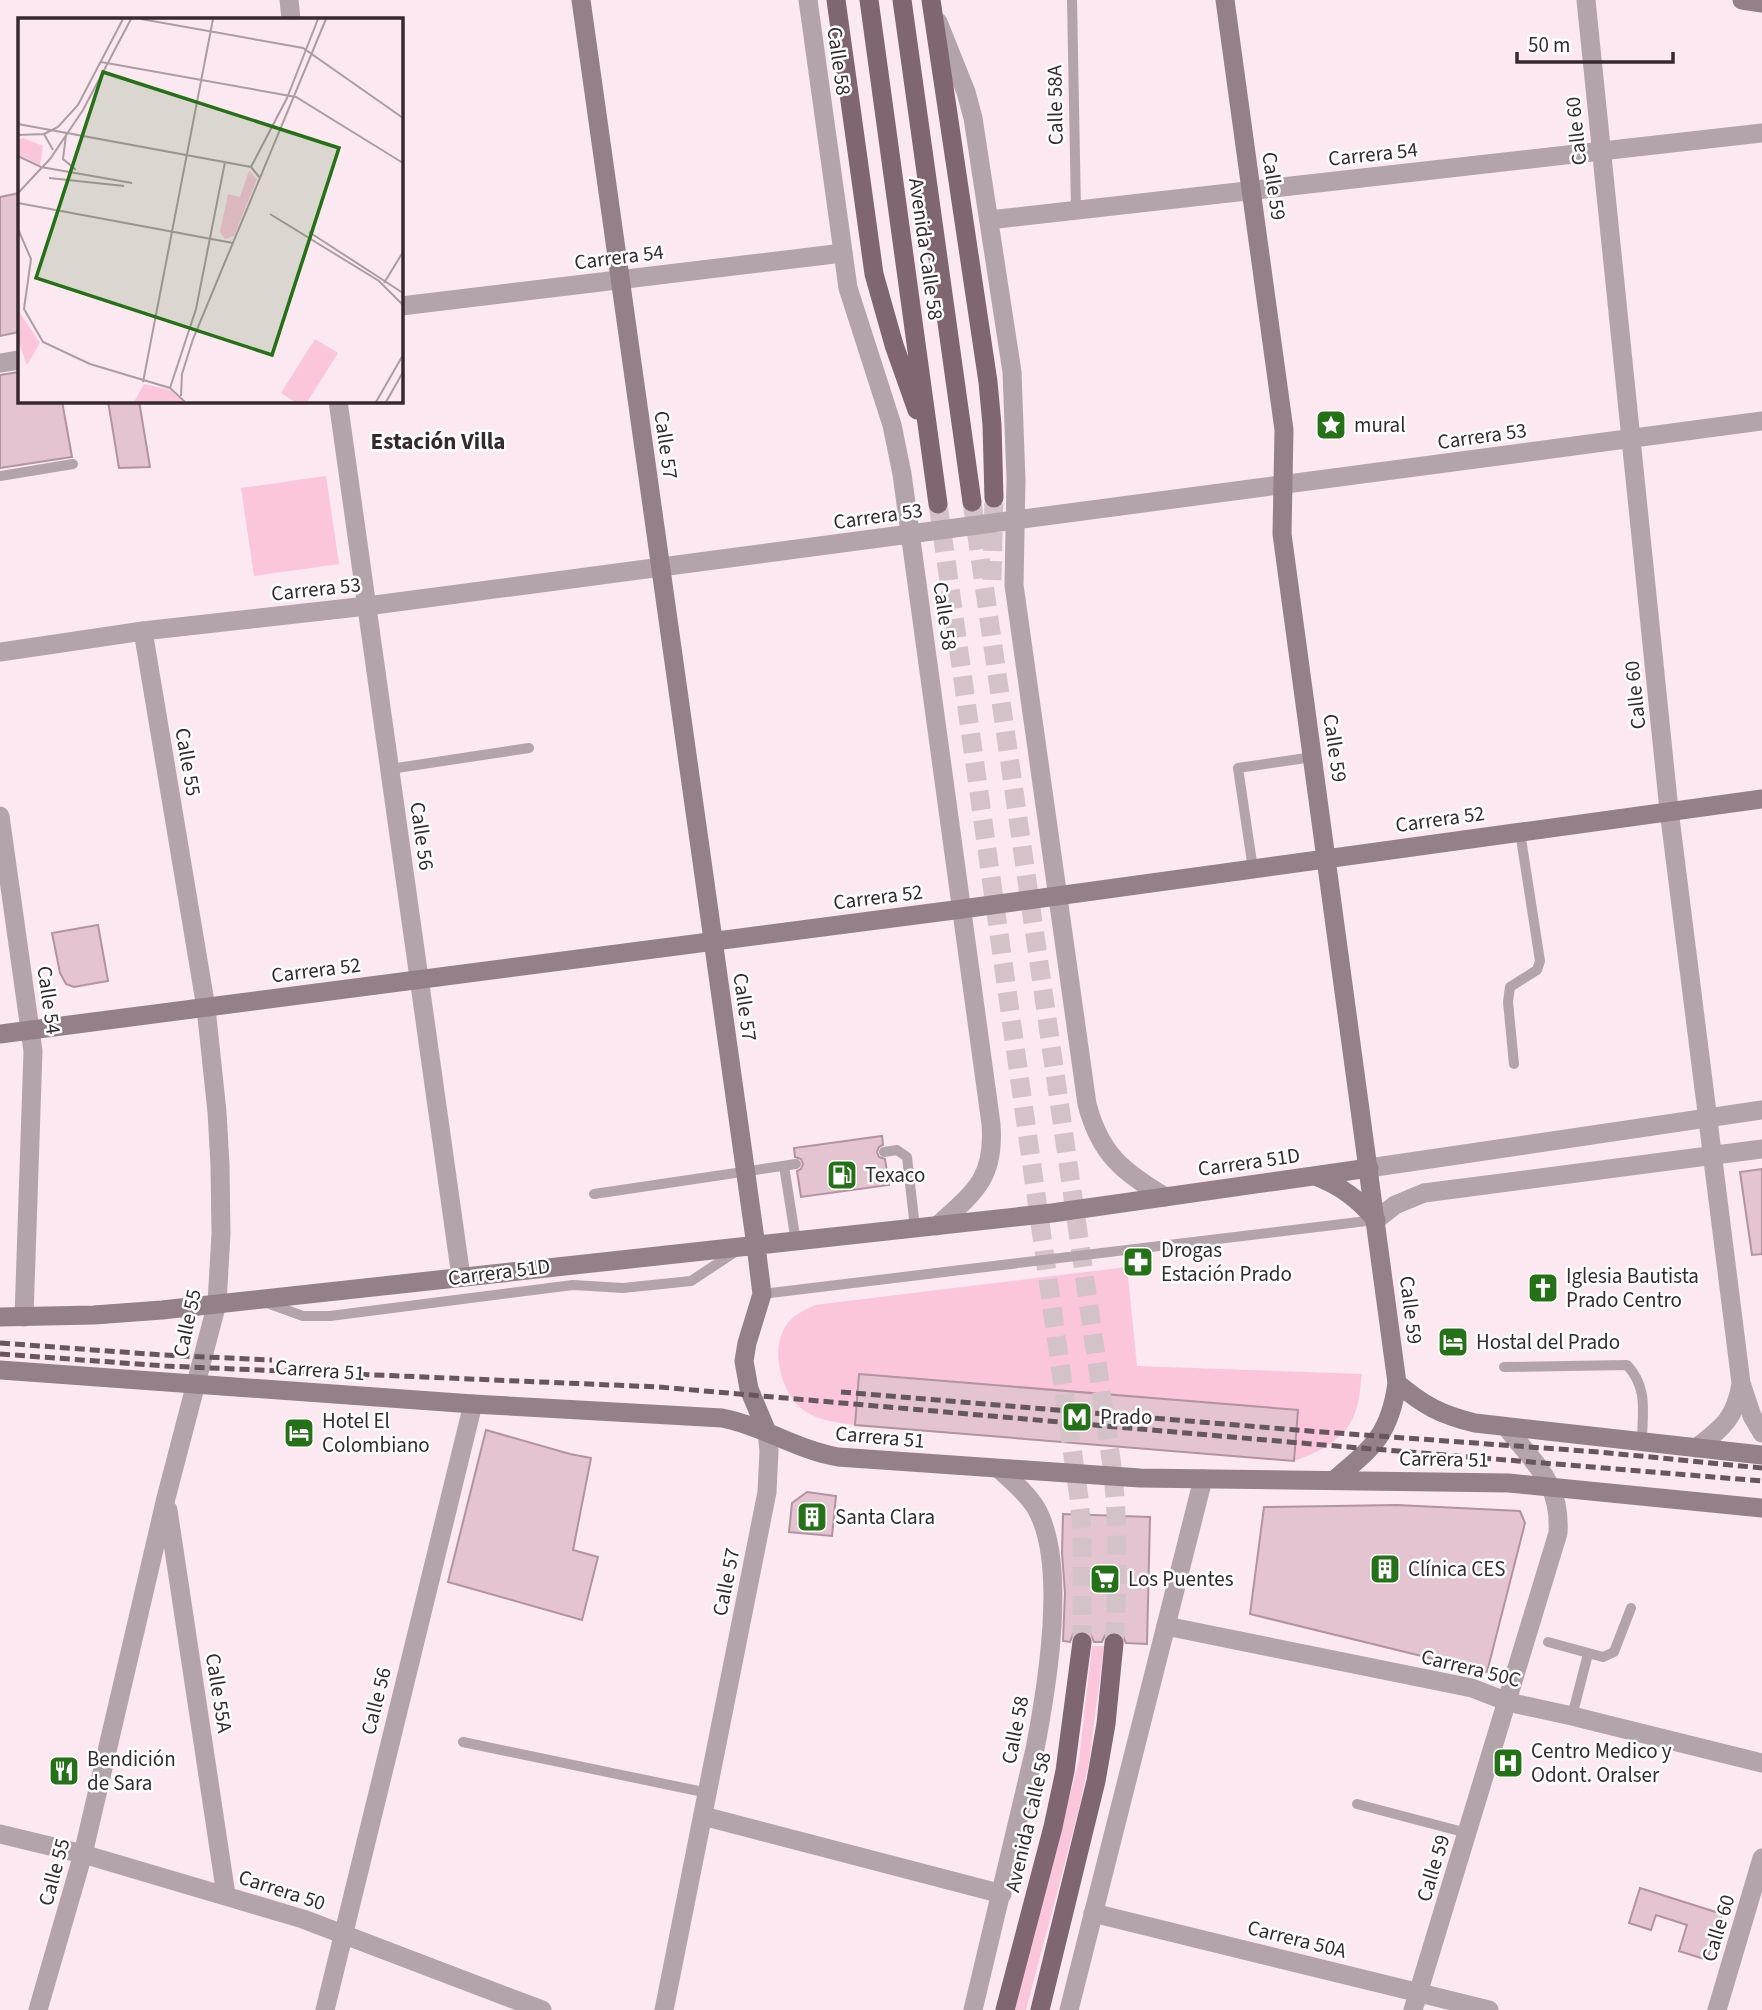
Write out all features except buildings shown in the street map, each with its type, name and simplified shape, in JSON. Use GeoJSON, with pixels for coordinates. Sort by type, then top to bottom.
{"type":"FeatureCollection","features":[{"type":"Feature","properties":{"kind":"main road","name":"Calle 57"},"geometry":{"type":"LineString","coordinates":[[581,0],[746,1171],[749,1247],[762,1294],[744,1361],[749,1389],[767,1432]]}},
{"type":"Feature","properties":{"kind":"main road"},"geometry":{"type":"LineString","coordinates":[[836,0],[874,274],[894,345],[930,446]]}},
{"type":"Feature","properties":{"kind":"main road","name":"Avenida Calle 58"},"geometry":{"type":"LineString","coordinates":[[869,0],[938,504]]}},
{"type":"Feature","properties":{"kind":"main road","name":"Avenida Calle 58"},"geometry":{"type":"LineString","coordinates":[[902,0],[972,502]]}},
{"type":"Feature","properties":{"kind":"main road"},"geometry":{"type":"LineString","coordinates":[[931,0],[988,382],[994,498]]}},
{"type":"Feature","properties":{"kind":"main road","name":"Calle 59"},"geometry":{"type":"LineString","coordinates":[[1225,0],[1284,430],[1282,534],[1397,1383],[1391,1413],[1375,1444],[1334,1480]]}},
{"type":"Feature","properties":{"kind":"main road"},"geometry":{"type":"LineString","coordinates":[[1742,0],[1762,3]]}},
{"type":"Feature","properties":{"kind":"main road","name":"Carrera 52"},"geometry":{"type":"LineString","coordinates":[[0,1034],[962,909],[1762,799]]}},
{"type":"Feature","properties":{"kind":"main road","name":"Carrera 51D"},"geometry":{"type":"LineString","coordinates":[[0,1317],[108,1314],[796,1242],[1052,1213],[1369,1168]]}},
{"type":"Feature","properties":{"kind":"main road"},"geometry":{"type":"LineString","coordinates":[[1315,1176],[1349,1193],[1376,1220]]}},
{"type":"Feature","properties":{"kind":"main road","name":"Carrera 51"},"geometry":{"type":"LineString","coordinates":[[0,1370],[473,1404],[722,1418],[767,1432],[804,1449],[838,1457],[1086,1476],[1466,1481],[1552,1486],[1762,1508]]}},
{"type":"Feature","properties":{"kind":"main road","name":"Carrera 51"},"geometry":{"type":"LineString","coordinates":[[1397,1383],[1443,1415],[1475,1423],[1762,1455]]}},
{"type":"Feature","properties":{"kind":"main road","name":"Avenida Calle 58"},"geometry":{"type":"LineString","coordinates":[[1004,2010],[1053,1827],[1065,1771],[1082,1642]]}},
{"type":"Feature","properties":{"kind":"main road"},"geometry":{"type":"LineString","coordinates":[[1040,2010],[1097,1772],[1106,1724],[1114,1643]]}},
{"type":"Feature","properties":{"kind":"street"},"geometry":{"type":"LineString","coordinates":[[289,0],[291,18]]}},
{"type":"Feature","properties":{"kind":"street","name":"Calle 58"},"geometry":{"type":"LineString","coordinates":[[808,0],[843,253],[855,313],[892,425],[902,474],[993,1146],[990,1161],[977,1187],[937,1226]]}},
{"type":"Feature","properties":{"kind":"street"},"geometry":{"type":"LineString","coordinates":[[931,0],[970,105],[1013,382],[1016,520],[1014,585],[1087,1104],[1092,1125],[1103,1147],[1118,1165],[1136,1180],[1166,1197]]}},
{"type":"Feature","properties":{"kind":"street","name":"Calle 60"},"geometry":{"type":"LineString","coordinates":[[1586,0],[1670,810],[1741,1383],[1752,1416],[1762,1433]]}},
{"type":"Feature","properties":{"kind":"street","name":"Carrera 54"},"geometry":{"type":"LineString","coordinates":[[989,220],[1762,133]]}},
{"type":"Feature","properties":{"kind":"street","name":"Carrera 54"},"geometry":{"type":"LineString","coordinates":[[402,306],[843,253]]}},
{"type":"Feature","properties":{"kind":"street"},"geometry":{"type":"LineString","coordinates":[[0,363],[18,360]]}},
{"type":"Feature","properties":{"kind":"street","name":"Calle 56"},"geometry":{"type":"LineString","coordinates":[[338,402],[461,1278]]}},
{"type":"Feature","properties":{"kind":"street","name":"Carrera 53"},"geometry":{"type":"LineString","coordinates":[[0,652],[143,631],[366,606],[660,568],[1762,421]]}},
{"type":"Feature","properties":{"kind":"street","name":"Calle 55"},"geometry":{"type":"LineString","coordinates":[[38,2010],[83,1854],[166,1498],[217,1303],[220,1165],[218,1112],[206,1008],[143,631]]}},
{"type":"Feature","properties":{"kind":"street","name":"Calle 54"},"geometry":{"type":"LineString","coordinates":[[0,816],[33,1051],[24,1317]]}},
{"type":"Feature","properties":{"kind":"street","name":"Carrera 51D"},"geometry":{"type":"LineString","coordinates":[[1369,1168],[1762,1110]]}},
{"type":"Feature","properties":{"kind":"street"},"geometry":{"type":"LineString","coordinates":[[1376,1220],[1395,1205],[1424,1193],[1762,1149]]}},
{"type":"Feature","properties":{"kind":"street","name":"Calle 60"},"geometry":{"type":"LineString","coordinates":[[1696,1448],[1728,1422],[1738,1400],[1741,1383]]}},
{"type":"Feature","properties":{"kind":"street","name":"Calle 56"},"geometry":{"type":"LineString","coordinates":[[324,2010],[473,1404]]}},
{"type":"Feature","properties":{"kind":"street","name":"Calle 59"},"geometry":{"type":"LineString","coordinates":[[1416,2001],[1558,1533],[1559,1516],[1552,1486],[1507,1428]]}},
{"type":"Feature","properties":{"kind":"street","name":"Calle 57"},"geometry":{"type":"LineString","coordinates":[[664,2010],[767,1493],[767,1432]]}},
{"type":"Feature","properties":{"kind":"street","name":"Calle 58"},"geometry":{"type":"LineString","coordinates":[[972,2010],[1002,1894],[1043,1708],[1051,1633],[1052,1574],[1046,1528],[1036,1507],[999,1469]]}},
{"type":"Feature","properties":{"kind":"street"},"geometry":{"type":"LineString","coordinates":[[1069,2010],[1203,1479]]}},
{"type":"Feature","properties":{"kind":"street","name":"Calle 55A"},"geometry":{"type":"LineString","coordinates":[[166,1498],[226,1895]]}},
{"type":"Feature","properties":{"kind":"street","name":"Carrera 50C"},"geometry":{"type":"LineString","coordinates":[[1166,1626],[1472,1688],[1508,1702],[1762,1763]]}},
{"type":"Feature","properties":{"kind":"street"},"geometry":{"type":"LineString","coordinates":[[703,1816],[1002,1894]]}},
{"type":"Feature","properties":{"kind":"street","name":"Carrera 50"},"geometry":{"type":"LineString","coordinates":[[0,1834],[83,1854],[303,1919],[542,2010]]}},
{"type":"Feature","properties":{"kind":"street","name":"Calle 60"},"geometry":{"type":"LineString","coordinates":[[1717,2010],[1762,1858]]}},
{"type":"Feature","properties":{"kind":"street","name":"Carrera 50A"},"geometry":{"type":"LineString","coordinates":[[1093,1913],[1416,2001],[1489,2010]]}},
{"type":"Feature","properties":{"kind":"lane","name":"Calle 58A"},"geometry":{"type":"LineString","coordinates":[[1072,0],[1076,210]]}},
{"type":"Feature","properties":{"kind":"lane"},"geometry":{"type":"LineString","coordinates":[[0,476],[73,464]]}},
{"type":"Feature","properties":{"kind":"lane"},"geometry":{"type":"LineString","coordinates":[[390,769],[529,748]]}},
{"type":"Feature","properties":{"kind":"lane"},"geometry":{"type":"LineString","coordinates":[[1253,869],[1238,768],[1313,757]]}},
{"type":"Feature","properties":{"kind":"lane"},"geometry":{"type":"LineString","coordinates":[[1514,1064],[1508,1002],[1510,986],[1537,970],[1540,961],[1520,831]]}},
{"type":"Feature","properties":{"kind":"lane"},"geometry":{"type":"LineString","coordinates":[[884,1152],[897,1150],[907,1157],[915,1228]]}},
{"type":"Feature","properties":{"kind":"lane"},"geometry":{"type":"LineString","coordinates":[[594,1194],[796,1164]]}},
{"type":"Feature","properties":{"kind":"lane"},"geometry":{"type":"LineString","coordinates":[[784,1166],[796,1242]]}},
{"type":"Feature","properties":{"kind":"lane"},"geometry":{"type":"LineString","coordinates":[[762,1294],[1376,1220]]}},
{"type":"Feature","properties":{"kind":"lane","name":"Carrera 51D"},"geometry":{"type":"LineString","coordinates":[[255,1299],[303,1316],[330,1316],[573,1285],[624,1289],[691,1281],[749,1247]]}},
{"type":"Feature","properties":{"kind":"lane"},"geometry":{"type":"LineString","coordinates":[[1504,1367],[1627,1365],[1642,1389],[1642,1442]]}},
{"type":"Feature","properties":{"kind":"lane"},"geometry":{"type":"LineString","coordinates":[[1548,1642],[1603,1657],[1614,1652],[1631,1608]]}},
{"type":"Feature","properties":{"kind":"lane"},"geometry":{"type":"LineString","coordinates":[[1573,1716],[1588,1654]]}},
{"type":"Feature","properties":{"kind":"lane"},"geometry":{"type":"LineString","coordinates":[[463,1742],[708,1793]]}},
{"type":"Feature","properties":{"kind":"lane"},"geometry":{"type":"LineString","coordinates":[[1357,1804],[1468,1834]]}},
{"type":"Feature","properties":{"kind":"shaded area"},"geometry":{"type":"Polygon","coordinates":[[[326,476],[339,564],[254,576],[241,488],[326,476]]]}},
{"type":"Feature","properties":{"kind":"shaded area"},"geometry":{"type":"Polygon","coordinates":[[[1127,1267],[1137,1366],[1362,1374],[1357,1408],[1345,1431],[1322,1449],[1294,1461],[855,1425],[808,1413],[794,1401],[783,1380],[778,1356],[782,1333],[794,1317],[815,1305],[1127,1267]]]}},
{"type":"Feature","properties":{"kind":"shaded area"},"geometry":{"type":"Polygon","coordinates":[[[1092,1646],[1104,1646],[1089,1762],[1026,2010],[1014,2010],[1079,1760],[1092,1646]]]}},
{"type":"Feature","properties":{"kind":"tunnel"},"geometry":{"type":"LineString","coordinates":[[992,580],[994,498]]}},
{"type":"Feature","properties":{"kind":"tunnel"},"geometry":{"type":"LineString","coordinates":[[972,502],[1112,1466],[1117,1554],[1114,1643]]}},
{"type":"Feature","properties":{"kind":"tunnel"},"geometry":{"type":"LineString","coordinates":[[938,504],[1079,1498],[1082,1530],[1082,1642]]}},
{"type":"Feature","properties":{"kind":"railway"},"geometry":{"type":"LineString","coordinates":[[0,1343],[272,1360]]}},
{"type":"Feature","properties":{"kind":"railway"},"geometry":{"type":"LineString","coordinates":[[0,1354],[165,1366],[659,1387],[1762,1481]]}},
{"type":"Feature","properties":{"kind":"railway"},"geometry":{"type":"LineString","coordinates":[[841,1392],[1599,1452],[1762,1468]]}},
{"type":"Feature","properties":{"kind":"place","name":"mural"},"geometry":{"type":"Point","coordinates":[1331,425]}},
{"type":"Feature","properties":{"kind":"place","name":"Texaco"},"geometry":{"type":"Point","coordinates":[842,1175]}},
{"type":"Feature","properties":{"kind":"place","name":"Drogas Estación Prado"},"geometry":{"type":"Point","coordinates":[1138,1262]}},
{"type":"Feature","properties":{"kind":"place","name":"Iglesia Bautista Prado Centro"},"geometry":{"type":"Point","coordinates":[1543,1288]}},
{"type":"Feature","properties":{"kind":"place","name":"Hostal del Prado"},"geometry":{"type":"Point","coordinates":[1453,1342]}},
{"type":"Feature","properties":{"kind":"place","name":"Prado"},"geometry":{"type":"Point","coordinates":[1077,1417]}},
{"type":"Feature","properties":{"kind":"place","name":"Hotel El Colombiano"},"geometry":{"type":"Point","coordinates":[299,1433]}},
{"type":"Feature","properties":{"kind":"place","name":"Santa Clara"},"geometry":{"type":"Point","coordinates":[812,1517]}},
{"type":"Feature","properties":{"kind":"place","name":"Clínica CES"},"geometry":{"type":"Point","coordinates":[1385,1569]}},
{"type":"Feature","properties":{"kind":"place","name":"Los Puentes"},"geometry":{"type":"Point","coordinates":[1105,1579]}},
{"type":"Feature","properties":{"kind":"place","name":"Centro Medico y Odont. Oralser"},"geometry":{"type":"Point","coordinates":[1508,1763]}},
{"type":"Feature","properties":{"kind":"place","name":"Bendición de Sara"},"geometry":{"type":"Point","coordinates":[64,1771]}},
{"type":"Feature","properties":{"kind":"district","name":"Estación Villa"},"geometry":{"type":"Point","coordinates":[438,441]}}]}
